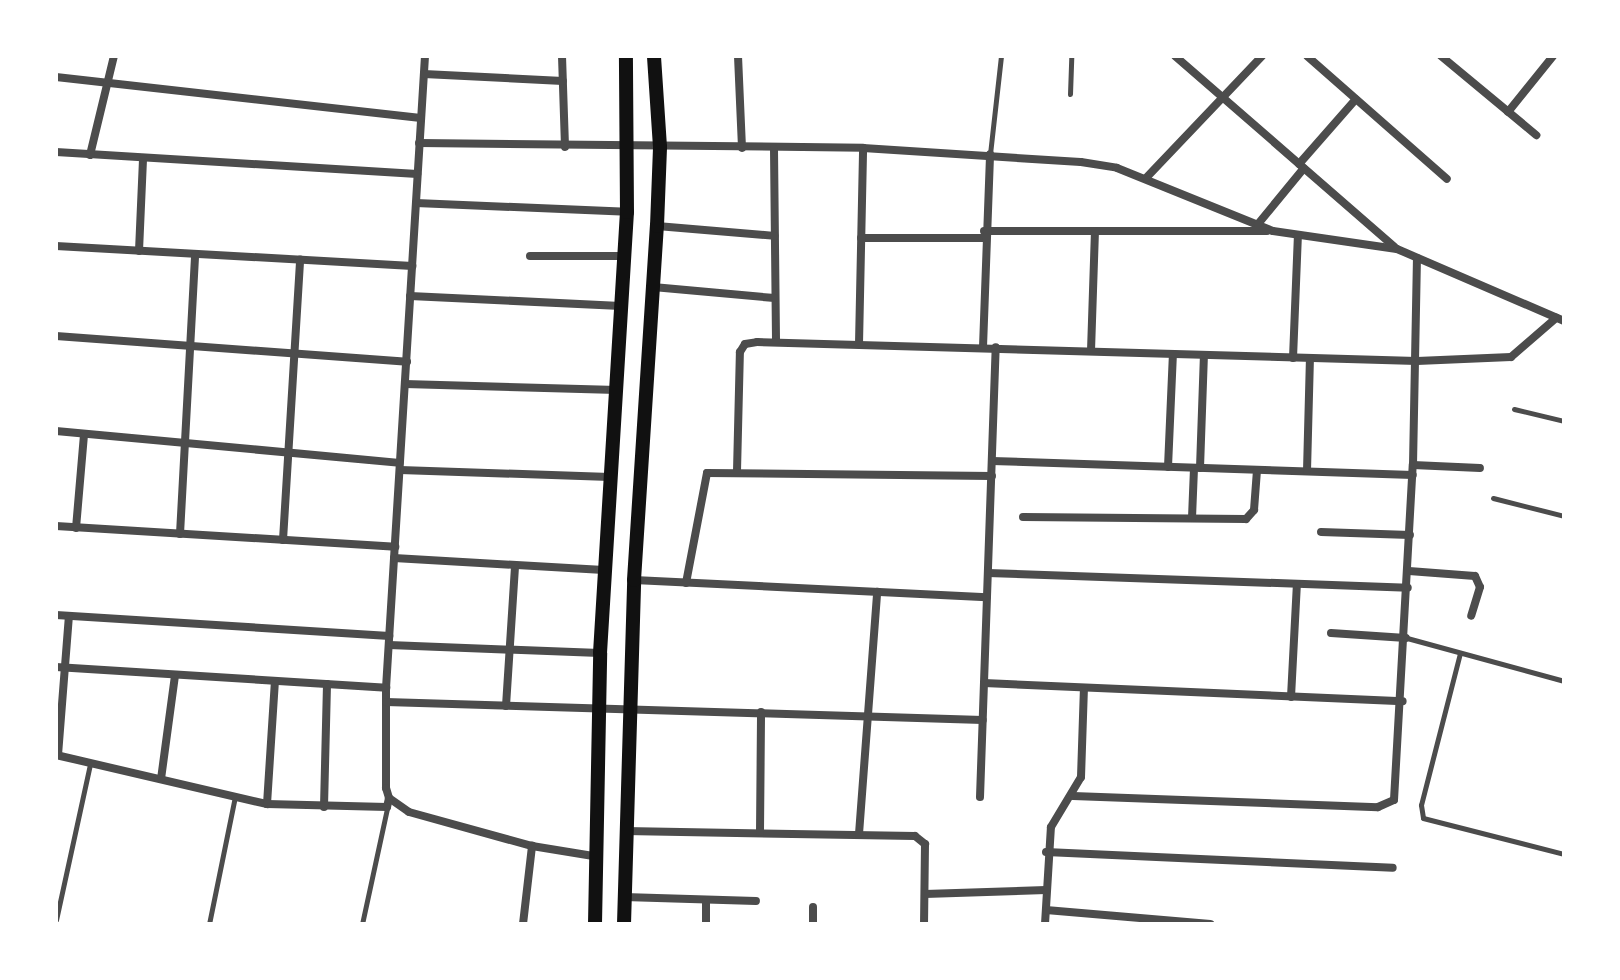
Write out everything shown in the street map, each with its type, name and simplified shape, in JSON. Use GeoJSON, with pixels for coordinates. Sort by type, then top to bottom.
{"type":"FeatureCollection","features":[{"type":"Feature","properties":{"kind":"main road"},"geometry":{"type":"LineString","coordinates":[[595,924],[593,856],[600,653],[627,212],[629,148],[626,56]]}},
{"type":"Feature","properties":{"kind":"main road"},"geometry":{"type":"LineString","coordinates":[[624,924],[624,831],[634,580],[660,147],[654,56]]}},
{"type":"Feature","properties":{"kind":"street"},"geometry":{"type":"LineString","coordinates":[[90,155],[114,56]]}},
{"type":"Feature","properties":{"kind":"street"},"geometry":{"type":"LineString","coordinates":[[388,803],[386,688],[425,56]]}},
{"type":"Feature","properties":{"kind":"street"},"geometry":{"type":"LineString","coordinates":[[562,56],[565,147]]}},
{"type":"Feature","properties":{"kind":"street"},"geometry":{"type":"LineString","coordinates":[[738,56],[742,148]]}},
{"type":"Feature","properties":{"kind":"street"},"geometry":{"type":"LineString","coordinates":[[1175,56],[1397,249]]}},
{"type":"Feature","properties":{"kind":"street"},"geometry":{"type":"LineString","coordinates":[[1146,178],[1262,56]]}},
{"type":"Feature","properties":{"kind":"street"},"geometry":{"type":"LineString","coordinates":[[1307,56],[1447,179]]}},
{"type":"Feature","properties":{"kind":"street"},"geometry":{"type":"LineString","coordinates":[[1441,56],[1536,135]]}},
{"type":"Feature","properties":{"kind":"street"},"geometry":{"type":"LineString","coordinates":[[1508,112],[1553,56]]}},
{"type":"Feature","properties":{"kind":"street"},"geometry":{"type":"LineString","coordinates":[[424,74],[563,81]]}},
{"type":"Feature","properties":{"kind":"street"},"geometry":{"type":"LineString","coordinates":[[56,77],[421,118]]}},
{"type":"Feature","properties":{"kind":"street"},"geometry":{"type":"LineString","coordinates":[[1258,224],[1356,99]]}},
{"type":"Feature","properties":{"kind":"street"},"geometry":{"type":"LineString","coordinates":[[419,143],[629,148],[863,148],[1081,162],[1146,178],[1273,231]]}},
{"type":"Feature","properties":{"kind":"street"},"geometry":{"type":"LineString","coordinates":[[859,344],[863,148]]}},
{"type":"Feature","properties":{"kind":"street"},"geometry":{"type":"LineString","coordinates":[[774,149],[776,342]]}},
{"type":"Feature","properties":{"kind":"street"},"geometry":{"type":"LineString","coordinates":[[56,152],[417,174]]}},
{"type":"Feature","properties":{"kind":"street"},"geometry":{"type":"LineString","coordinates":[[983,347],[984,234],[990,154]]}},
{"type":"Feature","properties":{"kind":"street"},"geometry":{"type":"LineString","coordinates":[[139,251],[143,158]]}},
{"type":"Feature","properties":{"kind":"street"},"geometry":{"type":"LineString","coordinates":[[416,203],[627,212]]}},
{"type":"Feature","properties":{"kind":"street"},"geometry":{"type":"LineString","coordinates":[[657,226],[775,236]]}},
{"type":"Feature","properties":{"kind":"street"},"geometry":{"type":"LineString","coordinates":[[737,471],[740,352],[745,344],[996,347],[1417,361],[1511,357],[1560,320],[1397,249],[1273,231],[1095,231],[861,238]]}},
{"type":"Feature","properties":{"kind":"street"},"geometry":{"type":"LineString","coordinates":[[1091,351],[1095,231]]}},
{"type":"Feature","properties":{"kind":"street"},"geometry":{"type":"LineString","coordinates":[[1293,358],[1298,236]]}},
{"type":"Feature","properties":{"kind":"street"},"geometry":{"type":"LineString","coordinates":[[56,246],[412,266]]}},
{"type":"Feature","properties":{"kind":"street"},"geometry":{"type":"LineString","coordinates":[[180,534],[195,254]]}},
{"type":"Feature","properties":{"kind":"street"},"geometry":{"type":"LineString","coordinates":[[530,256],[625,256]]}},
{"type":"Feature","properties":{"kind":"street"},"geometry":{"type":"LineString","coordinates":[[1073,796],[1389,805],[1396,796],[1413,470],[1417,258]]}},
{"type":"Feature","properties":{"kind":"street"},"geometry":{"type":"LineString","coordinates":[[283,540],[300,260]]}},
{"type":"Feature","properties":{"kind":"street"},"geometry":{"type":"LineString","coordinates":[[653,287],[775,298]]}},
{"type":"Feature","properties":{"kind":"street"},"geometry":{"type":"LineString","coordinates":[[410,296],[621,306]]}},
{"type":"Feature","properties":{"kind":"street"},"geometry":{"type":"LineString","coordinates":[[56,336],[407,362]]}},
{"type":"Feature","properties":{"kind":"street"},"geometry":{"type":"LineString","coordinates":[[980,797],[996,347]]}},
{"type":"Feature","properties":{"kind":"street"},"geometry":{"type":"LineString","coordinates":[[1168,467],[1173,354]]}},
{"type":"Feature","properties":{"kind":"street"},"geometry":{"type":"LineString","coordinates":[[1192,518],[1204,355]]}},
{"type":"Feature","properties":{"kind":"street"},"geometry":{"type":"LineString","coordinates":[[1307,471],[1310,359]]}},
{"type":"Feature","properties":{"kind":"street"},"geometry":{"type":"LineString","coordinates":[[405,384],[617,390]]}},
{"type":"Feature","properties":{"kind":"street"},"geometry":{"type":"LineString","coordinates":[[56,431],[289,452],[400,466],[610,477]]}},
{"type":"Feature","properties":{"kind":"street"},"geometry":{"type":"LineString","coordinates":[[76,528],[84,434]]}},
{"type":"Feature","properties":{"kind":"street"},"geometry":{"type":"LineString","coordinates":[[992,461],[1307,471],[1480,468]]}},
{"type":"Feature","properties":{"kind":"street"},"geometry":{"type":"LineString","coordinates":[[686,583],[702,480],[715,470],[992,476]]}},
{"type":"Feature","properties":{"kind":"street"},"geometry":{"type":"LineString","coordinates":[[1023,517],[1251,516],[1257,470]]}},
{"type":"Feature","properties":{"kind":"street"},"geometry":{"type":"LineString","coordinates":[[56,526],[395,547]]}},
{"type":"Feature","properties":{"kind":"street"},"geometry":{"type":"LineString","coordinates":[[1321,532],[1410,535]]}},
{"type":"Feature","properties":{"kind":"street"},"geometry":{"type":"LineString","coordinates":[[394,558],[604,570]]}},
{"type":"Feature","properties":{"kind":"street"},"geometry":{"type":"LineString","coordinates":[[506,706],[515,566]]}},
{"type":"Feature","properties":{"kind":"street"},"geometry":{"type":"LineString","coordinates":[[1409,571],[1475,576],[1480,587],[1471,616]]}},
{"type":"Feature","properties":{"kind":"street"},"geometry":{"type":"LineString","coordinates":[[988,573],[1408,588]]}},
{"type":"Feature","properties":{"kind":"street"},"geometry":{"type":"LineString","coordinates":[[634,580],[987,597]]}},
{"type":"Feature","properties":{"kind":"street"},"geometry":{"type":"LineString","coordinates":[[1291,697],[1297,584]]}},
{"type":"Feature","properties":{"kind":"street"},"geometry":{"type":"LineString","coordinates":[[859,834],[871,715],[877,592]]}},
{"type":"Feature","properties":{"kind":"street"},"geometry":{"type":"LineString","coordinates":[[56,615],[389,641],[600,653]]}},
{"type":"Feature","properties":{"kind":"street"},"geometry":{"type":"LineString","coordinates":[[69,616],[60,668],[57,755],[267,804],[324,807],[388,803],[409,812],[532,846],[593,856]]}},
{"type":"Feature","properties":{"kind":"street"},"geometry":{"type":"LineString","coordinates":[[1331,633],[1406,638]]}},
{"type":"Feature","properties":{"kind":"street"},"geometry":{"type":"LineString","coordinates":[[60,668],[386,688]]}},
{"type":"Feature","properties":{"kind":"street"},"geometry":{"type":"LineString","coordinates":[[161,779],[175,675]]}},
{"type":"Feature","properties":{"kind":"street"},"geometry":{"type":"LineString","coordinates":[[267,804],[275,681]]}},
{"type":"Feature","properties":{"kind":"street"},"geometry":{"type":"LineString","coordinates":[[984,683],[1403,701]]}},
{"type":"Feature","properties":{"kind":"street"},"geometry":{"type":"LineString","coordinates":[[324,807],[327,684]]}},
{"type":"Feature","properties":{"kind":"street"},"geometry":{"type":"LineString","coordinates":[[1045,924],[1046,852],[1051,827],[1073,796],[1081,777],[1084,688]]}},
{"type":"Feature","properties":{"kind":"street"},"geometry":{"type":"LineString","coordinates":[[386,702],[983,720]]}},
{"type":"Feature","properties":{"kind":"street"},"geometry":{"type":"LineString","coordinates":[[760,832],[761,712]]}},
{"type":"Feature","properties":{"kind":"street"},"geometry":{"type":"LineString","coordinates":[[624,831],[859,834],[922,838],[924,924]]}},
{"type":"Feature","properties":{"kind":"street"},"geometry":{"type":"LineString","coordinates":[[523,924],[532,846]]}},
{"type":"Feature","properties":{"kind":"street"},"geometry":{"type":"LineString","coordinates":[[1046,852],[1393,868]]}},
{"type":"Feature","properties":{"kind":"street"},"geometry":{"type":"LineString","coordinates":[[925,894],[1046,890]]}},
{"type":"Feature","properties":{"kind":"street"},"geometry":{"type":"LineString","coordinates":[[624,897],[756,901]]}},
{"type":"Feature","properties":{"kind":"street"},"geometry":{"type":"LineString","coordinates":[[706,900],[706,924]]}},
{"type":"Feature","properties":{"kind":"street"},"geometry":{"type":"LineString","coordinates":[[813,907],[813,924]]}},
{"type":"Feature","properties":{"kind":"street"},"geometry":{"type":"LineString","coordinates":[[1046,910],[1210,924]]}},
{"type":"Feature","properties":{"kind":"lane"},"geometry":{"type":"LineString","coordinates":[[990,154],[1001,56]]}},
{"type":"Feature","properties":{"kind":"lane"},"geometry":{"type":"LineString","coordinates":[[1070,94],[1071,56]]}},
{"type":"Feature","properties":{"kind":"lane"},"geometry":{"type":"LineString","coordinates":[[1514,409],[1564,421]]}},
{"type":"Feature","properties":{"kind":"lane"},"geometry":{"type":"LineString","coordinates":[[1493,498],[1564,516]]}},
{"type":"Feature","properties":{"kind":"lane"},"geometry":{"type":"LineString","coordinates":[[1406,638],[1564,681]]}},
{"type":"Feature","properties":{"kind":"lane"},"geometry":{"type":"LineString","coordinates":[[1460,653],[1421,805],[1423,818],[1564,854]]}},
{"type":"Feature","properties":{"kind":"lane"},"geometry":{"type":"LineString","coordinates":[[56,920],[91,763]]}},
{"type":"Feature","properties":{"kind":"lane"},"geometry":{"type":"LineString","coordinates":[[209,924],[235,796]]}},
{"type":"Feature","properties":{"kind":"lane"},"geometry":{"type":"LineString","coordinates":[[362,924],[388,803]]}}]}
